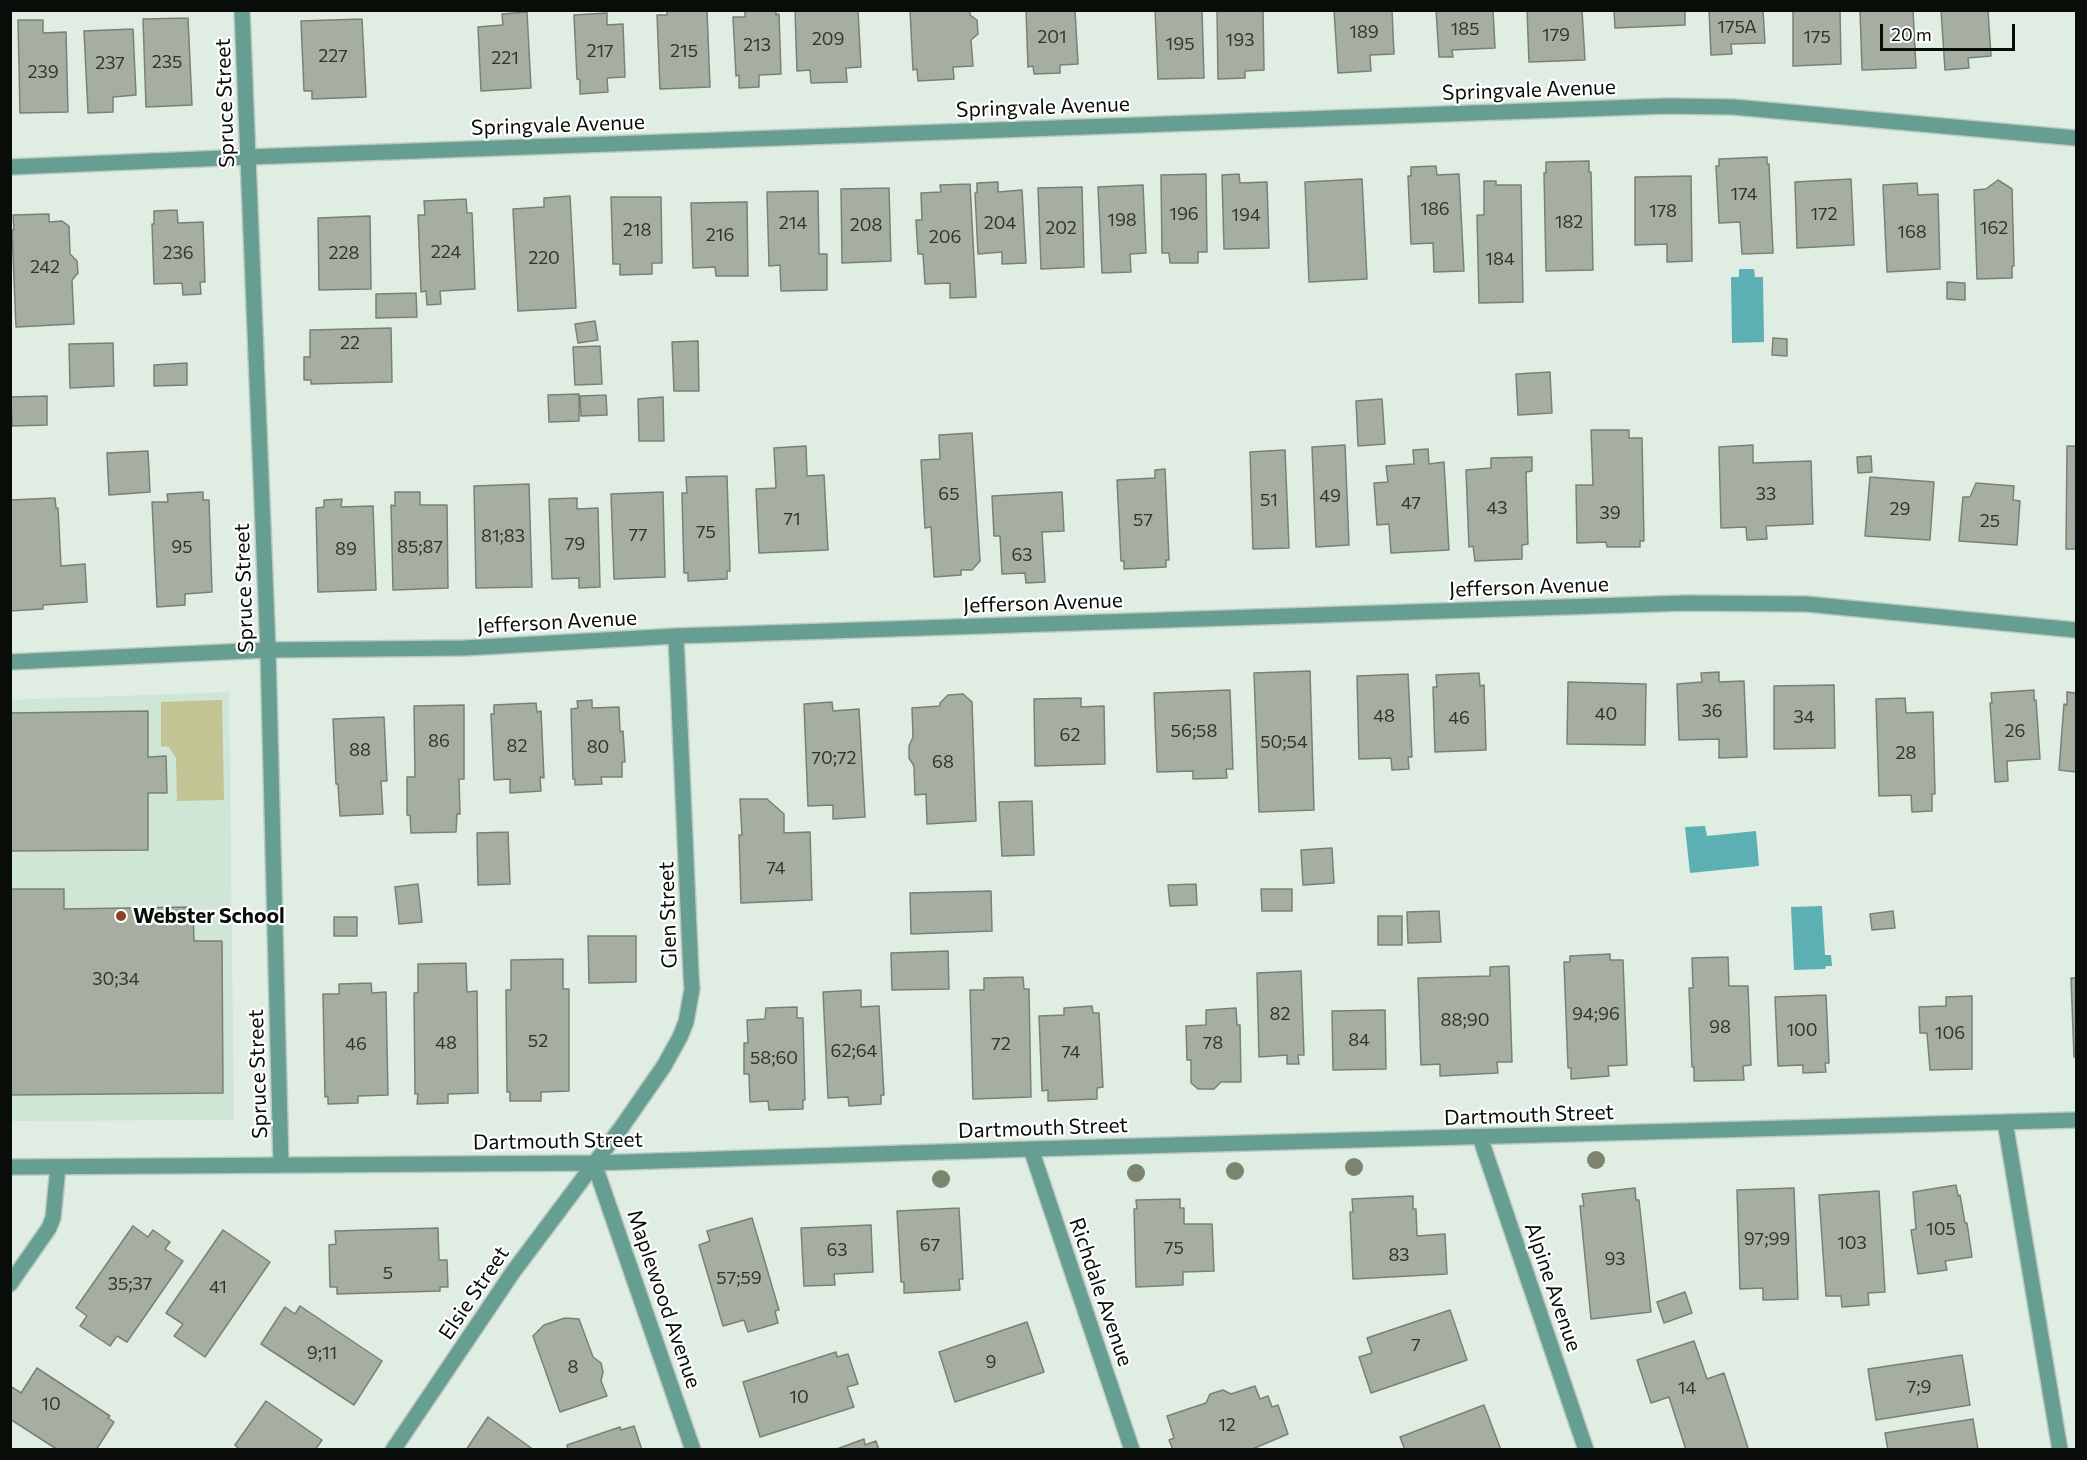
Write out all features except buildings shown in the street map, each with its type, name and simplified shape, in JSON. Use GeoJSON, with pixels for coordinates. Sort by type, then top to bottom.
{"type":"FeatureCollection","features":[{"type":"Feature","properties":{"kind":"street","name":"Spruce Street"},"geometry":{"type":"LineString","coordinates":[[242,10],[268,650],[281,1165]]}},
{"type":"Feature","properties":{"kind":"street","name":"Springvale Avenue"},"geometry":{"type":"LineString","coordinates":[[10,167],[1677,106],[1733,107],[2076,138]]}},
{"type":"Feature","properties":{"kind":"street","name":"Jefferson Avenue"},"geometry":{"type":"LineString","coordinates":[[10,662],[268,650],[464,648],[676,636],[1726,602],[1826,606],[2076,630]]}},
{"type":"Feature","properties":{"kind":"street","name":"Glen Street"},"geometry":{"type":"LineString","coordinates":[[594,1163],[673,1052],[686,1022],[690,998],[692,974],[676,636]]}},
{"type":"Feature","properties":{"kind":"street","name":"Dartmouth Street"},"geometry":{"type":"LineString","coordinates":[[10,1167],[594,1163],[2076,1120]]}},
{"type":"Feature","properties":{"kind":"street"},"geometry":{"type":"LineString","coordinates":[[2005,1122],[2060,1449]]}},
{"type":"Feature","properties":{"kind":"street","name":"Alpine Avenue"},"geometry":{"type":"LineString","coordinates":[[1480,1137],[1586,1449]]}},
{"type":"Feature","properties":{"kind":"street","name":"Richdale Avenue"},"geometry":{"type":"LineString","coordinates":[[1031,1149],[1132,1449]]}},
{"type":"Feature","properties":{"kind":"street","name":"Elsie Street"},"geometry":{"type":"LineString","coordinates":[[393,1449],[513,1272],[594,1163]]}},
{"type":"Feature","properties":{"kind":"street","name":"Maplewood Avenue"},"geometry":{"type":"LineString","coordinates":[[594,1163],[693,1449]]}},
{"type":"Feature","properties":{"kind":"street"},"geometry":{"type":"LineString","coordinates":[[10,1284],[49,1228],[53,1214],[58,1167]]}},
{"type":"Feature","properties":{"kind":"shaded area","name":"Webster School"},"geometry":{"type":"Polygon","coordinates":[[[229,692],[234,1120],[11,1121],[10,700],[229,692]]]}},
{"type":"Feature","properties":{"kind":"green space"},"geometry":{"type":"Polygon","coordinates":[[[222,700],[224,800],[177,801],[176,758],[169,747],[161,746],[161,702],[222,700]]]}},
{"type":"Feature","properties":{"kind":"water"},"geometry":{"type":"Polygon","coordinates":[[[1739,269],[1754,269],[1755,277],[1763,277],[1764,342],[1732,343],[1731,277],[1739,277],[1739,269]]]}},
{"type":"Feature","properties":{"kind":"water"},"geometry":{"type":"Polygon","coordinates":[[[1705,826],[1707,836],[1756,831],[1759,866],[1690,873],[1685,827],[1705,826]]]}},
{"type":"Feature","properties":{"kind":"water"},"geometry":{"type":"Polygon","coordinates":[[[1822,906],[1825,955],[1831,955],[1832,966],[1826,966],[1825,969],[1794,970],[1791,907],[1822,906]]]}},
{"type":"Feature","properties":{"kind":"place","name":"Webster School"},"geometry":{"type":"Point","coordinates":[121,916]}}]}
